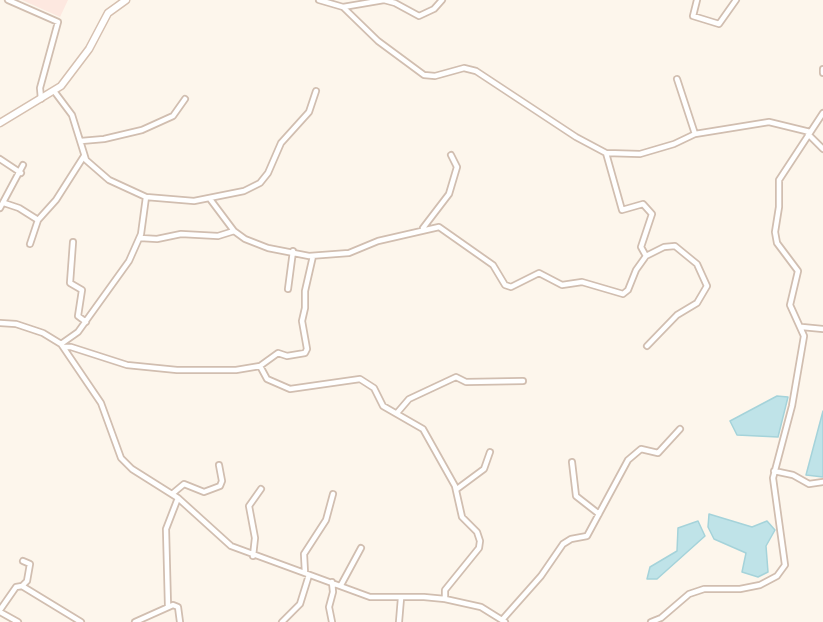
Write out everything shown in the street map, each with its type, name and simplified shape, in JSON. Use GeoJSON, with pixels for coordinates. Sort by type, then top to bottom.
{"type":"FeatureCollection","features":[{"type":"Feature","properties":{"kind":"street"},"geometry":{"type":"LineString","coordinates":[[8,0],[58,22],[40,88],[41,99]]}},
{"type":"Feature","properties":{"kind":"street"},"geometry":{"type":"LineString","coordinates":[[0,123],[54,91],[79,63],[108,13],[126,0]]}},
{"type":"Feature","properties":{"kind":"street"},"geometry":{"type":"LineString","coordinates":[[319,0],[343,7],[384,0],[395,3],[419,16],[434,9],[442,0]]}},
{"type":"Feature","properties":{"kind":"street"},"geometry":{"type":"LineString","coordinates":[[697,0],[693,16],[719,24],[736,0]]}},
{"type":"Feature","properties":{"kind":"street"},"geometry":{"type":"LineString","coordinates":[[343,7],[374,38],[424,75],[435,76],[464,68],[476,70],[576,137],[606,153],[640,154],[695,135],[773,122],[809,133],[823,149]]}},
{"type":"Feature","properties":{"kind":"street"},"geometry":{"type":"LineString","coordinates":[[677,79],[695,135]]}},
{"type":"Feature","properties":{"kind":"street"},"geometry":{"type":"LineString","coordinates":[[54,91],[72,115],[88,163],[109,180],[146,197],[194,201],[249,189],[265,179],[281,143],[312,107],[316,91]]}},
{"type":"Feature","properties":{"kind":"street"},"geometry":{"type":"LineString","coordinates":[[81,141],[104,139],[142,130],[173,116],[185,99]]}},
{"type":"Feature","properties":{"kind":"street"},"geometry":{"type":"LineString","coordinates":[[651,622],[664,616],[689,594],[704,590],[750,587],[770,580],[782,571],[786,559],[773,484],[774,471],[797,386],[804,336],[802,327],[790,305],[798,271],[777,243],[775,232],[779,207],[779,180],[823,113]]}},
{"type":"Feature","properties":{"kind":"street"},"geometry":{"type":"LineString","coordinates":[[606,153],[622,210],[643,204],[652,214],[641,247],[646,256]]}},
{"type":"Feature","properties":{"kind":"street"},"geometry":{"type":"LineString","coordinates":[[423,228],[449,194],[457,167],[451,155]]}},
{"type":"Feature","properties":{"kind":"street"},"geometry":{"type":"LineString","coordinates":[[30,244],[38,220],[56,200],[84,156]]}},
{"type":"Feature","properties":{"kind":"street"},"geometry":{"type":"LineString","coordinates":[[0,159],[21,173]]}},
{"type":"Feature","properties":{"kind":"street"},"geometry":{"type":"LineString","coordinates":[[0,208],[21,173],[23,165]]}},
{"type":"Feature","properties":{"kind":"street"},"geometry":{"type":"LineString","coordinates":[[63,346],[86,322],[129,261],[140,238],[146,197]]}},
{"type":"Feature","properties":{"kind":"street"},"geometry":{"type":"LineString","coordinates":[[210,199],[234,231],[245,239],[264,247],[313,256],[349,253],[373,242],[423,228],[439,227],[449,231],[494,264],[502,281],[511,287],[539,273],[562,285],[582,282],[623,294],[628,290],[636,270],[646,256],[664,247],[675,246],[697,264],[707,283],[697,303],[677,315],[647,345]]}},
{"type":"Feature","properties":{"kind":"street"},"geometry":{"type":"LineString","coordinates":[[4,203],[19,208],[38,220]]}},
{"type":"Feature","properties":{"kind":"street"},"geometry":{"type":"LineString","coordinates":[[140,238],[153,239],[181,234],[218,236],[234,231]]}},
{"type":"Feature","properties":{"kind":"street"},"geometry":{"type":"LineString","coordinates":[[73,242],[70,283],[82,290],[78,316],[86,322]]}},
{"type":"Feature","properties":{"kind":"street"},"geometry":{"type":"LineString","coordinates":[[288,288],[293,251]]}},
{"type":"Feature","properties":{"kind":"street"},"geometry":{"type":"LineString","coordinates":[[63,346],[127,365],[177,370],[236,370],[260,366],[276,354],[287,356],[307,352],[302,321],[305,291],[313,256]]}},
{"type":"Feature","properties":{"kind":"street"},"geometry":{"type":"LineString","coordinates":[[0,323],[16,324],[43,333],[63,346],[101,403],[121,458],[132,469],[178,498],[226,543],[253,556],[370,597],[445,599],[481,607],[504,621],[541,576],[563,544],[571,539],[587,536],[626,463],[633,455],[643,448],[658,453],[680,429]]}},
{"type":"Feature","properties":{"kind":"street"},"geometry":{"type":"LineString","coordinates":[[802,327],[823,329]]}},
{"type":"Feature","properties":{"kind":"street"},"geometry":{"type":"LineString","coordinates":[[260,366],[267,379],[290,389],[360,379],[374,388],[381,404],[423,429],[444,461],[457,489],[462,516],[477,532],[480,545],[445,590],[445,599]]}},
{"type":"Feature","properties":{"kind":"street"},"geometry":{"type":"LineString","coordinates":[[398,413],[408,399],[456,377],[466,382],[523,381]]}},
{"type":"Feature","properties":{"kind":"street"},"geometry":{"type":"LineString","coordinates":[[457,489],[484,469],[490,452]]}},
{"type":"Feature","properties":{"kind":"street"},"geometry":{"type":"LineString","coordinates":[[572,462],[576,496],[599,514]]}},
{"type":"Feature","properties":{"kind":"street"},"geometry":{"type":"LineString","coordinates":[[172,494],[184,484],[204,492],[220,486],[222,482],[219,465]]}},
{"type":"Feature","properties":{"kind":"street"},"geometry":{"type":"LineString","coordinates":[[774,471],[793,475],[809,484],[823,482]]}},
{"type":"Feature","properties":{"kind":"street"},"geometry":{"type":"LineString","coordinates":[[253,556],[255,538],[249,506],[261,489]]}},
{"type":"Feature","properties":{"kind":"street"},"geometry":{"type":"LineString","coordinates":[[282,622],[300,604],[307,574],[304,554],[326,520],[333,494]]}},
{"type":"Feature","properties":{"kind":"street"},"geometry":{"type":"LineString","coordinates":[[168,606],[166,529],[178,498]]}},
{"type":"Feature","properties":{"kind":"street"},"geometry":{"type":"LineString","coordinates":[[341,585],[361,548]]}},
{"type":"Feature","properties":{"kind":"street"},"geometry":{"type":"LineString","coordinates":[[22,561],[29,563],[30,569],[22,586]]}},
{"type":"Feature","properties":{"kind":"street"},"geometry":{"type":"LineString","coordinates":[[332,582],[333,592],[329,607],[332,622]]}},
{"type":"Feature","properties":{"kind":"street"},"geometry":{"type":"LineString","coordinates":[[18,622],[0,611],[16,587],[22,586],[80,622]]}},
{"type":"Feature","properties":{"kind":"street"},"geometry":{"type":"LineString","coordinates":[[399,622],[401,598]]}},
{"type":"Feature","properties":{"kind":"street"},"geometry":{"type":"LineString","coordinates":[[135,622],[168,606],[178,607],[180,622]]}},
{"type":"Feature","properties":{"kind":"shaded area"},"geometry":{"type":"Polygon","coordinates":[[[22,0],[68,0],[60,17],[22,0]]]}},
{"type":"Feature","properties":{"kind":"water"},"geometry":{"type":"Polygon","coordinates":[[[777,396],[788,397],[778,437],[737,435],[730,421],[777,396]]]}},
{"type":"Feature","properties":{"kind":"water"},"geometry":{"type":"Polygon","coordinates":[[[823,411],[823,477],[806,475],[823,411]]]}},
{"type":"Feature","properties":{"kind":"water"},"geometry":{"type":"Polygon","coordinates":[[[709,514],[752,527],[767,521],[775,530],[766,546],[768,572],[758,577],[742,572],[746,553],[714,539],[708,527],[709,514]]]}},
{"type":"Feature","properties":{"kind":"water"},"geometry":{"type":"Polygon","coordinates":[[[698,521],[705,536],[657,579],[647,579],[650,567],[677,551],[678,528],[698,521]]]}}]}
